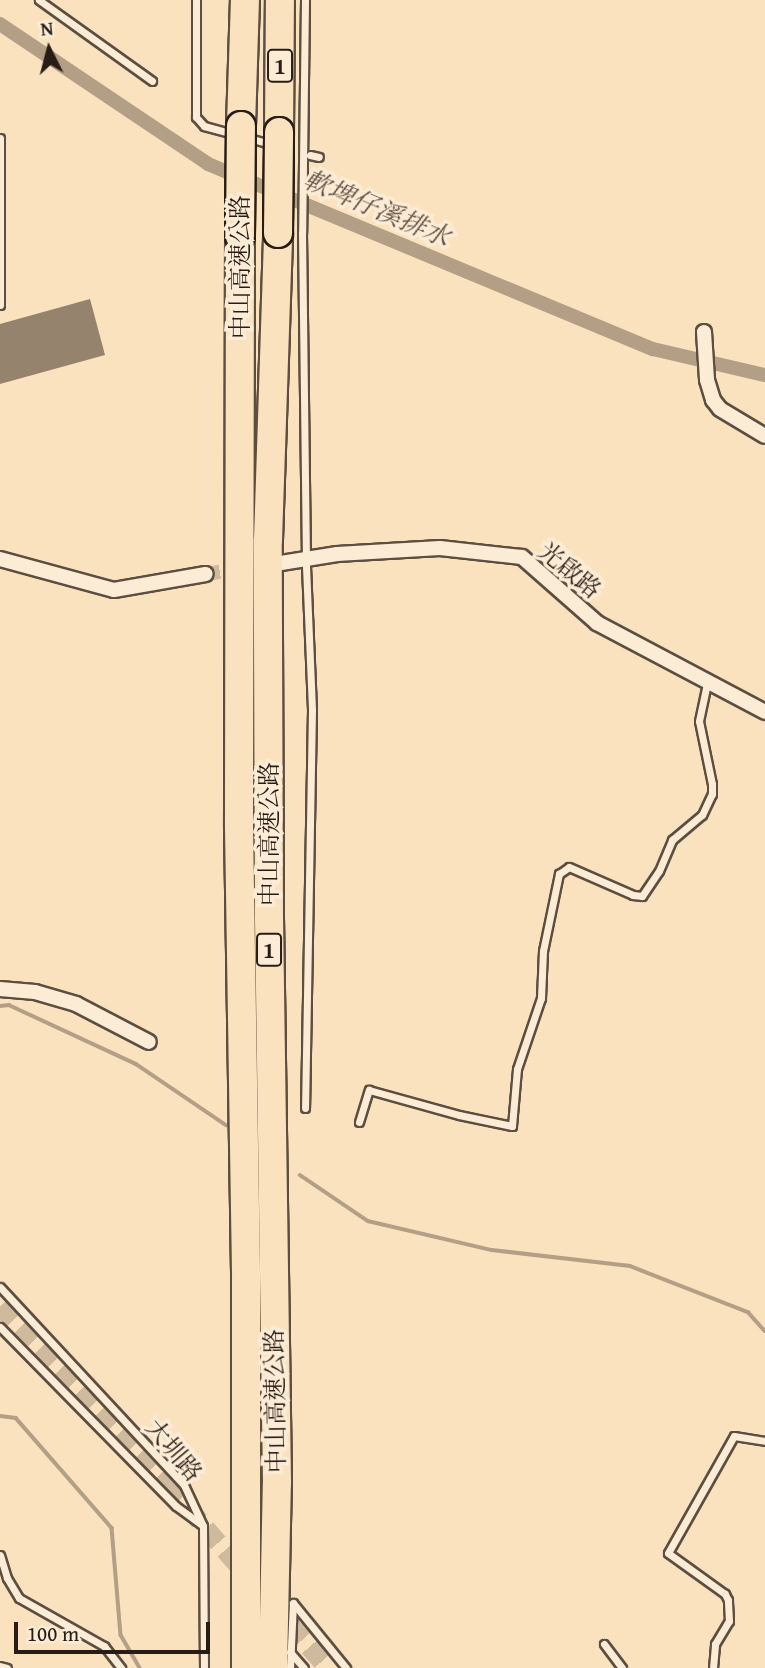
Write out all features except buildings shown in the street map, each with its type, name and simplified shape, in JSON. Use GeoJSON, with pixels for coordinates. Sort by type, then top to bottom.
{"type":"FeatureCollection","features":[{"type":"Feature","properties":{"kind":"highway","name":"中山高速公路"},"geometry":{"type":"LineString","coordinates":[[245,0],[240,236],[239,827],[246,1281],[246,1668]]}},
{"type":"Feature","properties":{"kind":"highway","name":"中山高速公路"},"geometry":{"type":"LineString","coordinates":[[280,0],[281,140],[290,233],[268,540],[269,919],[281,1660]]}},
{"type":"Feature","properties":{"kind":"street"},"geometry":{"type":"LineString","coordinates":[[704,332],[707,380],[713,401],[720,409],[765,436]]}},
{"type":"Feature","properties":{"kind":"street","name":"光啟路"},"geometry":{"type":"LineString","coordinates":[[281,562],[440,548],[522,557],[597,623],[765,712]]}},
{"type":"Feature","properties":{"kind":"street"},"geometry":{"type":"LineString","coordinates":[[0,559],[114,590],[206,574]]}},
{"type":"Feature","properties":{"kind":"street"},"geometry":{"type":"LineString","coordinates":[[0,989],[35,992],[76,1004],[149,1042]]}},
{"type":"Feature","properties":{"kind":"lane"},"geometry":{"type":"LineString","coordinates":[[196,0],[195,113],[198,122],[204,126],[281,140]]}},
{"type":"Feature","properties":{"kind":"lane"},"geometry":{"type":"LineString","coordinates":[[305,0],[304,177],[290,233],[312,710],[305,1108]]}},
{"type":"Feature","properties":{"kind":"lane"},"geometry":{"type":"LineString","coordinates":[[44,1],[152,81]]}},
{"type":"Feature","properties":{"kind":"lane"},"geometry":{"type":"LineString","coordinates":[[0,138],[0,305]]}},
{"type":"Feature","properties":{"kind":"lane"},"geometry":{"type":"LineString","coordinates":[[359,1122],[369,1090],[459,1115],[512,1126],[517,1069],[541,998],[543,951],[559,874],[569,867],[633,895],[642,896],[659,871],[671,840],[702,815],[712,794],[699,721],[707,682]]}},
{"type":"Feature","properties":{"kind":"lane","name":"大圳路"},"geometry":{"type":"LineString","coordinates":[[0,1287],[184,1485],[203,1526]]}},
{"type":"Feature","properties":{"kind":"lane","name":"大圳路"},"geometry":{"type":"LineString","coordinates":[[0,1327],[176,1506],[203,1526]]}},
{"type":"Feature","properties":{"kind":"lane"},"geometry":{"type":"LineString","coordinates":[[713,1668],[715,1644],[729,1621],[728,1600],[725,1594],[668,1553],[734,1436],[765,1441]]}},
{"type":"Feature","properties":{"kind":"lane"},"geometry":{"type":"LineString","coordinates":[[203,1526],[204,1668]]}},
{"type":"Feature","properties":{"kind":"lane"},"geometry":{"type":"LineString","coordinates":[[0,1555],[7,1578],[19,1598],[104,1646],[121,1668]]}},
{"type":"Feature","properties":{"kind":"lane"},"geometry":{"type":"LineString","coordinates":[[281,1660],[293,1603],[346,1668]]}},
{"type":"Feature","properties":{"kind":"lane"},"geometry":{"type":"LineString","coordinates":[[604,1644],[622,1668]]}},
{"type":"Feature","properties":{"kind":"lane"},"geometry":{"type":"LineString","coordinates":[[281,1660],[290,1668]]}},
{"type":"Feature","properties":{"kind":"lane"},"geometry":{"type":"LineString","coordinates":[[281,1660],[304,1668]]}},
{"type":"Feature","properties":{"kind":"lane"},"geometry":{"type":"LineString","coordinates":[[0,1666],[7,1668]]}},
{"type":"Feature","properties":{"kind":"waterway","name":"軟埤仔溪排水"},"geometry":{"type":"LineString","coordinates":[[0,24],[208,164],[653,349],[765,375]]}},
{"type":"Feature","properties":{"kind":"waterway"},"geometry":{"type":"LineString","coordinates":[[0,1006],[9,1005],[136,1064],[226,1125]]}},
{"type":"Feature","properties":{"kind":"waterway"},"geometry":{"type":"LineString","coordinates":[[300,1175],[368,1221],[492,1250],[630,1266],[748,1312],[765,1331]]}},
{"type":"Feature","properties":{"kind":"waterway"},"geometry":{"type":"LineString","coordinates":[[0,1416],[16,1418],[112,1528],[121,1635],[140,1668]]}},
{"type":"Feature","properties":{"kind":"tunnel"},"geometry":{"type":"LineString","coordinates":[[206,574],[242,568]]}},
{"type":"Feature","properties":{"kind":"tunnel"},"geometry":{"type":"LineString","coordinates":[[0,1306],[168,1484],[249,1578]]}},
{"type":"Feature","properties":{"kind":"tunnel"},"geometry":{"type":"LineString","coordinates":[[271,1603],[328,1668]]}}]}
